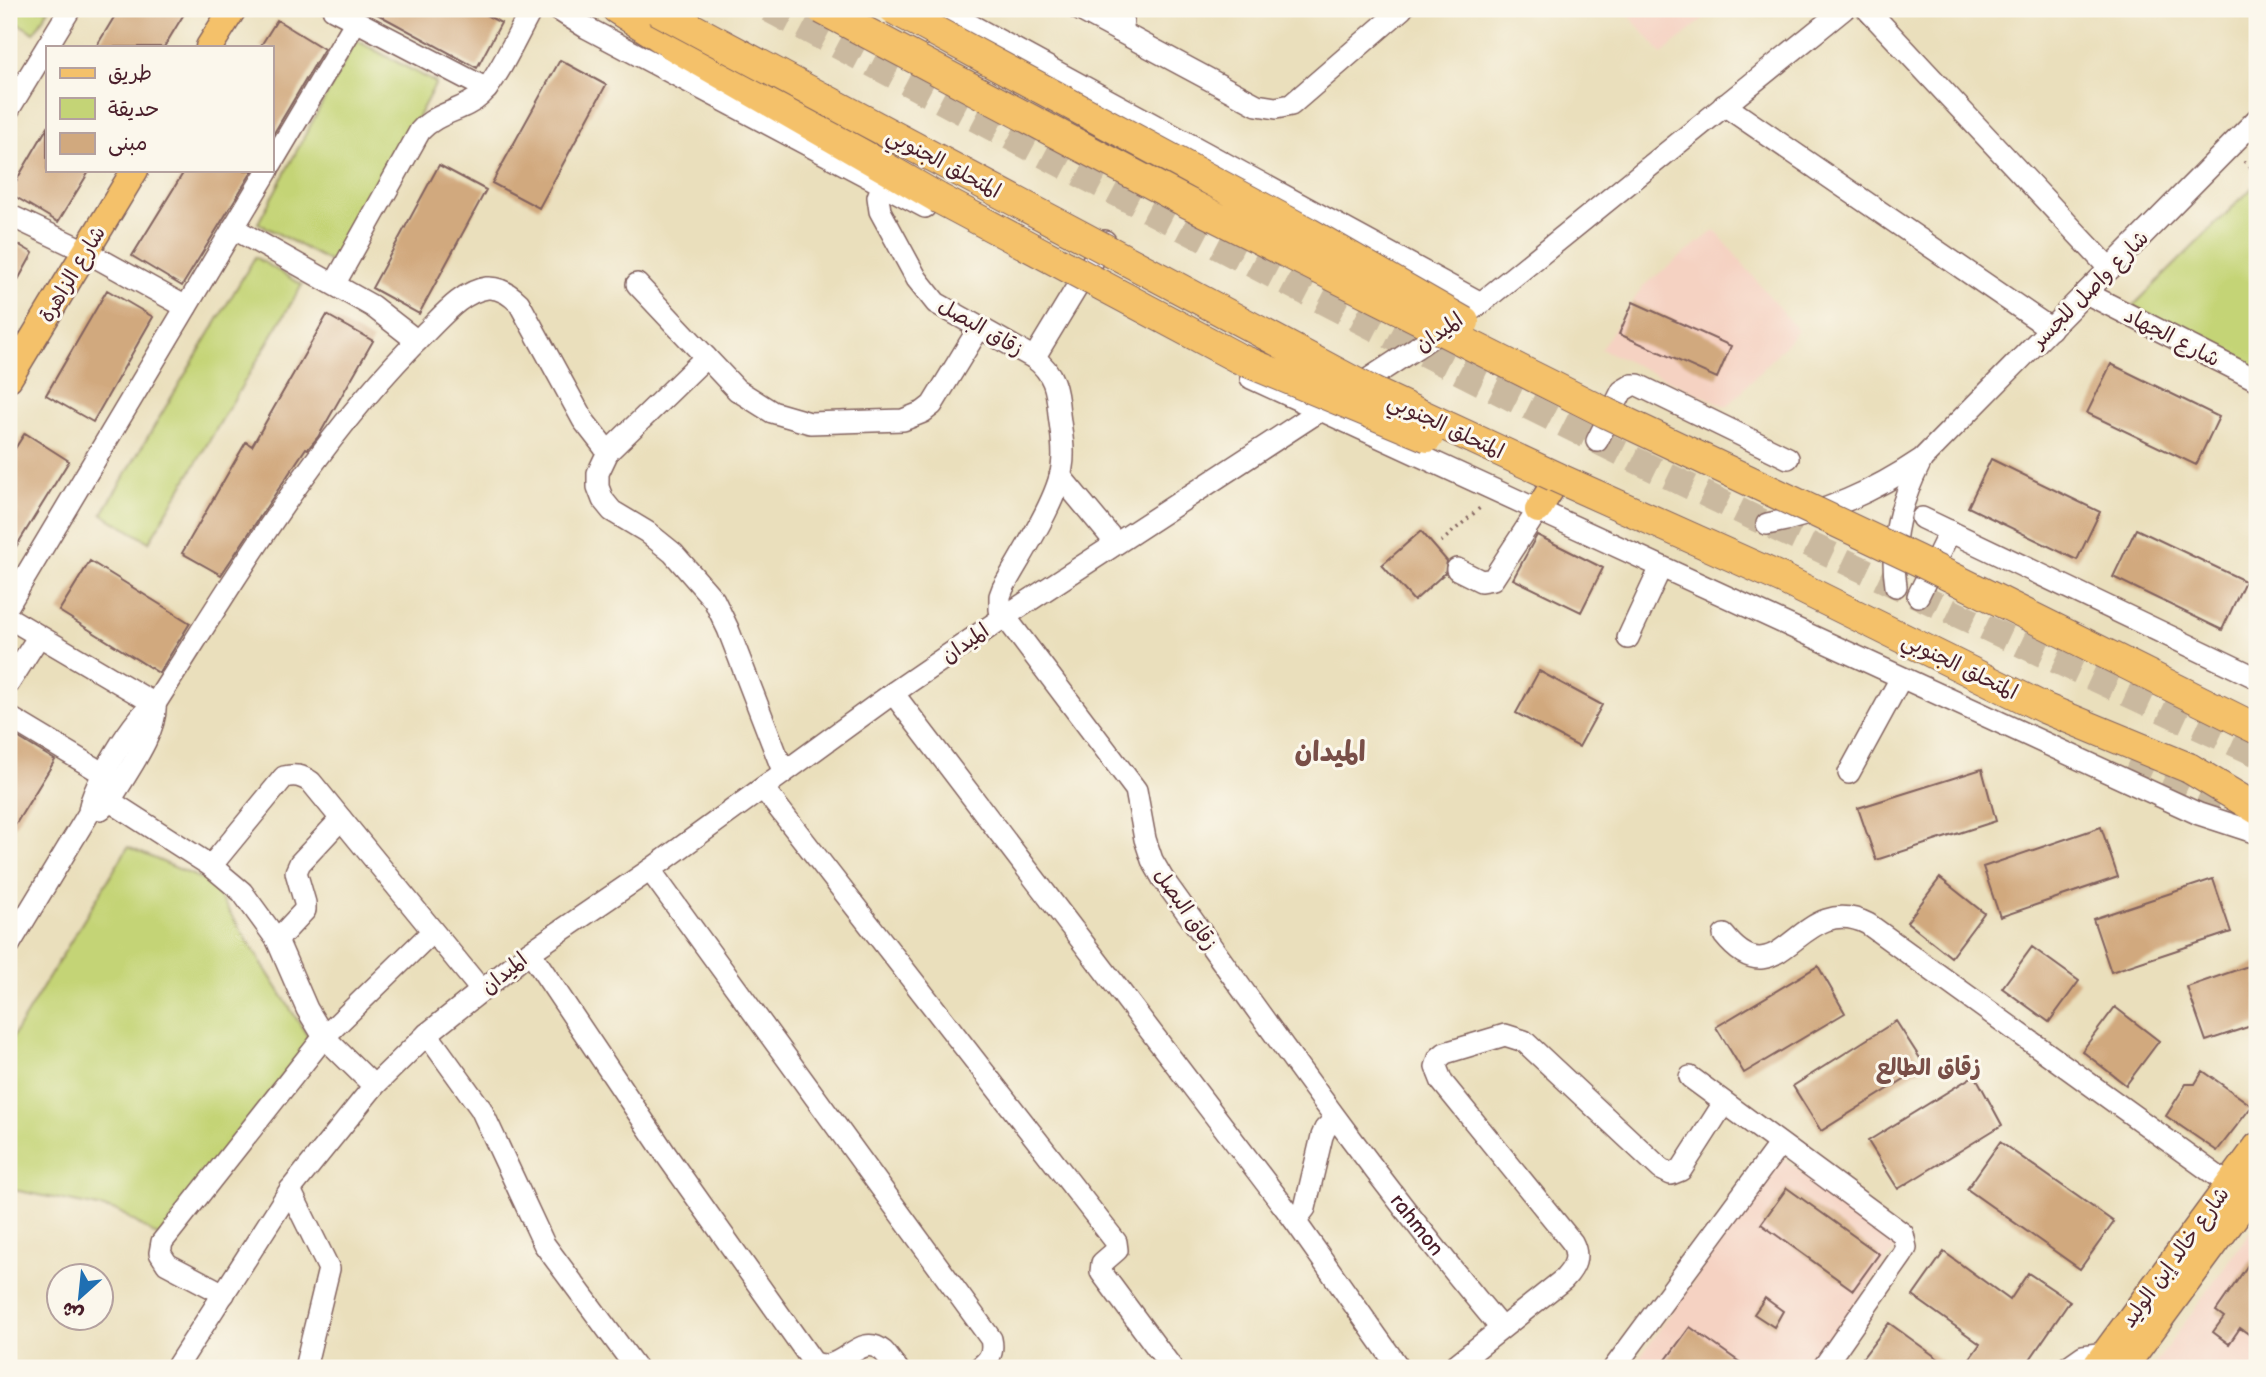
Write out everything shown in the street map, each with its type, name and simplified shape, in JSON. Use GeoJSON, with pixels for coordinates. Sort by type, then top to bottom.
{"type":"FeatureCollection","features":[{"type":"Feature","properties":{"kind":"highway"},"geometry":{"type":"LineString","coordinates":[[617,9],[676,47],[938,198],[1238,358],[1392,424],[1504,466],[1556,481]]}},
{"type":"Feature","properties":{"kind":"highway","name":"المتحلق الجنوبي"},"geometry":{"type":"LineString","coordinates":[[656,9],[1373,392],[1556,481],[1783,579],[2044,708],[2189,768],[2257,801]]}},
{"type":"Feature","properties":{"kind":"highway"},"geometry":{"type":"LineString","coordinates":[[822,9],[1186,202],[1606,413],[1917,560],[2257,729]]}},
{"type":"Feature","properties":{"kind":"highway"},"geometry":{"type":"LineString","coordinates":[[894,9],[1351,256],[1524,358],[1606,413]]}},
{"type":"Feature","properties":{"kind":"highway"},"geometry":{"type":"LineString","coordinates":[[2189,768],[2257,809]]}},
{"type":"Feature","properties":{"kind":"main road"},"geometry":{"type":"LineString","coordinates":[[210,46],[233,9]]}},
{"type":"Feature","properties":{"kind":"main road","name":"شارع الزاهرة"},"geometry":{"type":"LineString","coordinates":[[9,378],[134,172]]}},
{"type":"Feature","properties":{"kind":"main road"},"geometry":{"type":"LineString","coordinates":[[1538,510],[1556,481]]}},
{"type":"Feature","properties":{"kind":"main road","name":"شارع خالد إبن الوليد"},"geometry":{"type":"LineString","coordinates":[[2108,1363],[2228,1184],[2257,1146]]}},
{"type":"Feature","properties":{"kind":"main road","name":"شارع خالد إبن الوليد"},"geometry":{"type":"LineString","coordinates":[[2108,1363],[2257,1186]]}},
{"type":"Feature","properties":{"kind":"street"},"geometry":{"type":"LineString","coordinates":[[47,46],[70,9]]}},
{"type":"Feature","properties":{"kind":"street"},"geometry":{"type":"LineString","coordinates":[[333,9],[486,89]]}},
{"type":"Feature","properties":{"kind":"street"},"geometry":{"type":"LineString","coordinates":[[335,283],[420,131],[429,122],[474,100],[486,89],[532,9]]}},
{"type":"Feature","properties":{"kind":"street"},"geometry":{"type":"LineString","coordinates":[[557,9],[587,28],[1263,384],[2199,814],[2257,832]]}},
{"type":"Feature","properties":{"kind":"street"},"geometry":{"type":"LineString","coordinates":[[941,9],[1480,303]]}},
{"type":"Feature","properties":{"kind":"street"},"geometry":{"type":"LineString","coordinates":[[1078,9],[1257,105],[1276,108],[1291,105],[1402,9]]}},
{"type":"Feature","properties":{"kind":"street"},"geometry":{"type":"LineString","coordinates":[[1119,31],[1123,21],[1123,9]]}},
{"type":"Feature","properties":{"kind":"street","name":"الميدان"},"geometry":{"type":"LineString","coordinates":[[176,1368],[290,1190],[374,1086],[427,1034],[530,952],[650,870],[893,693],[1480,303],[1844,9]]}},
{"type":"Feature","properties":{"kind":"street"},"geometry":{"type":"LineString","coordinates":[[1867,9],[2110,269]]}},
{"type":"Feature","properties":{"kind":"street"},"geometry":{"type":"LineString","coordinates":[[273,161],[356,21]]}},
{"type":"Feature","properties":{"kind":"street"},"geometry":{"type":"LineString","coordinates":[[9,109],[46,48]]}},
{"type":"Feature","properties":{"kind":"street"},"geometry":{"type":"LineString","coordinates":[[1724,105],[2050,329]]}},
{"type":"Feature","properties":{"kind":"street","name":"شارع واصل للجسر"},"geometry":{"type":"LineString","coordinates":[[1768,524],[1801,517],[1843,503],[1894,478],[1922,458],[2257,120]]}},
{"type":"Feature","properties":{"kind":"street"},"geometry":{"type":"LineString","coordinates":[[9,604],[267,172]]}},
{"type":"Feature","properties":{"kind":"street","name":"زقاق البصل"},"geometry":{"type":"LineString","coordinates":[[883,184],[878,197],[880,211],[925,291],[936,303],[1045,366],[1056,387],[1063,452],[1060,476],[1053,496],[1000,596],[1000,610],[1136,790],[1145,839],[1152,860],[1163,879],[1335,1119]]}},
{"type":"Feature","properties":{"kind":"street"},"geometry":{"type":"LineString","coordinates":[[9,215],[85,251],[186,307]]}},
{"type":"Feature","properties":{"kind":"street"},"geometry":{"type":"LineString","coordinates":[[233,228],[335,283],[372,306],[416,341]]}},
{"type":"Feature","properties":{"kind":"street","name":"زقاق البصل"},"geometry":{"type":"LineString","coordinates":[[1034,358],[1105,241]]}},
{"type":"Feature","properties":{"kind":"street"},"geometry":{"type":"LineString","coordinates":[[637,284],[737,390],[753,402],[790,419],[810,423],[903,420],[923,412],[932,405],[979,328]]}},
{"type":"Feature","properties":{"kind":"street"},"geometry":{"type":"LineString","coordinates":[[9,945],[89,813],[90,799],[138,717],[155,704],[292,492],[364,398],[416,341],[456,303],[477,291],[499,289],[519,303],[583,420],[608,452]]}},
{"type":"Feature","properties":{"kind":"street","name":"شارع الجهاد"},"geometry":{"type":"LineString","coordinates":[[2086,293],[2257,380]]}},
{"type":"Feature","properties":{"kind":"street"},"geometry":{"type":"LineString","coordinates":[[706,357],[608,452],[598,473],[598,487],[603,500],[612,511],[647,532],[673,553],[714,600],[728,629],[783,771]]}},
{"type":"Feature","properties":{"kind":"street"},"geometry":{"type":"LineString","coordinates":[[1597,441],[1622,391],[1632,385],[1788,458]]}},
{"type":"Feature","properties":{"kind":"street","name":"شارع واصل للجسر"},"geometry":{"type":"LineString","coordinates":[[1896,586],[1893,567],[1900,511],[1922,458]]}},
{"type":"Feature","properties":{"kind":"street"},"geometry":{"type":"LineString","coordinates":[[1060,476],[1116,543]]}},
{"type":"Feature","properties":{"kind":"street"},"geometry":{"type":"LineString","coordinates":[[1457,569],[1481,581],[1493,579],[1538,510]]}},
{"type":"Feature","properties":{"kind":"street"},"geometry":{"type":"LineString","coordinates":[[1922,518],[2257,678]]}},
{"type":"Feature","properties":{"kind":"street"},"geometry":{"type":"LineString","coordinates":[[1918,596],[1950,531]]}},
{"type":"Feature","properties":{"kind":"street"},"geometry":{"type":"LineString","coordinates":[[1628,638],[1661,567]]}},
{"type":"Feature","properties":{"kind":"street"},"geometry":{"type":"LineString","coordinates":[[9,618],[155,704]]}},
{"type":"Feature","properties":{"kind":"street"},"geometry":{"type":"LineString","coordinates":[[9,684],[39,636]]}},
{"type":"Feature","properties":{"kind":"street"},"geometry":{"type":"LineString","coordinates":[[1849,773],[1900,678]]}},
{"type":"Feature","properties":{"kind":"street"},"geometry":{"type":"LineString","coordinates":[[893,693],[1295,1221],[1399,1368]]}},
{"type":"Feature","properties":{"kind":"street"},"geometry":{"type":"LineString","coordinates":[[89,813],[102,809],[110,801],[150,731],[155,717],[155,704]]}},
{"type":"Feature","properties":{"kind":"street"},"geometry":{"type":"LineString","coordinates":[[9,717],[104,774]]}},
{"type":"Feature","properties":{"kind":"street"},"geometry":{"type":"LineString","coordinates":[[211,866],[284,777],[303,776],[312,782],[482,991]]}},
{"type":"Feature","properties":{"kind":"street"},"geometry":{"type":"LineString","coordinates":[[763,788],[1116,1242],[1116,1250],[1102,1263],[1103,1276],[1172,1368]]}},
{"type":"Feature","properties":{"kind":"street"},"geometry":{"type":"LineString","coordinates":[[110,801],[211,866],[242,892],[277,940],[307,1009],[324,1037],[374,1086]]}},
{"type":"Feature","properties":{"kind":"street"},"geometry":{"type":"LineString","coordinates":[[277,940],[305,910],[296,872],[300,863],[341,819]]}},
{"type":"Feature","properties":{"kind":"street"},"geometry":{"type":"LineString","coordinates":[[650,870],[991,1339],[992,1354],[979,1368]]}},
{"type":"Feature","properties":{"kind":"street"},"geometry":{"type":"LineString","coordinates":[[1724,935],[1737,951],[1745,956],[1764,958],[1774,955],[1817,923],[1843,916],[1856,918],[2228,1184]]}},
{"type":"Feature","properties":{"kind":"street"},"geometry":{"type":"LineString","coordinates":[[224,1294],[167,1264],[160,1253],[162,1242],[324,1037],[432,932]]}},
{"type":"Feature","properties":{"kind":"street"},"geometry":{"type":"LineString","coordinates":[[530,952],[667,1156],[813,1362],[820,1367],[830,1368],[869,1346],[883,1351],[897,1368]]}},
{"type":"Feature","properties":{"kind":"street"},"geometry":{"type":"LineString","coordinates":[[427,1034],[481,1109],[544,1244],[636,1368]]}},
{"type":"Feature","properties":{"kind":"street"},"geometry":{"type":"LineString","coordinates":[[1452,1368],[1572,1271],[1576,1250],[1442,1082],[1436,1067],[1439,1058],[1445,1053],[1505,1035],[1524,1041],[1661,1169],[1671,1174],[1681,1170],[1724,1103]]}},
{"type":"Feature","properties":{"kind":"street"},"geometry":{"type":"LineString","coordinates":[[1690,1077],[1779,1145],[1898,1229],[1906,1241],[1902,1255],[1823,1368]]}},
{"type":"Feature","properties":{"kind":"street"},"geometry":{"type":"LineString","coordinates":[[1295,1221],[1305,1208],[1322,1136],[1335,1119]]}},
{"type":"Feature","properties":{"kind":"street","name":"rahmon"},"geometry":{"type":"LineString","coordinates":[[1335,1119],[1432,1246],[1501,1328]]}},
{"type":"Feature","properties":{"kind":"street"},"geometry":{"type":"LineString","coordinates":[[1617,1368],[1779,1145]]}},
{"type":"Feature","properties":{"kind":"street"},"geometry":{"type":"LineString","coordinates":[[290,1190],[329,1269],[306,1368]]}},
{"type":"Feature","properties":{"kind":"street"},"geometry":{"type":"LineString","coordinates":[[2066,1368],[2083,1356],[2108,1363]]}},
{"type":"Feature","properties":{"kind":"path"},"geometry":{"type":"LineString","coordinates":[[1441,542],[1499,492]]}},
{"type":"Feature","properties":{"kind":"shaded area"},"geometry":{"type":"Polygon","coordinates":[[[1623,9],[1715,9],[1662,54],[1623,9]]]}},
{"type":"Feature","properties":{"kind":"shaded area"},"geometry":{"type":"Polygon","coordinates":[[[1715,230],[1798,331],[1727,407],[1601,349],[1643,286],[1715,230]]]}},
{"type":"Feature","properties":{"kind":"shaded area"},"geometry":{"type":"Polygon","coordinates":[[[1782,1157],[1900,1243],[1807,1368],[1648,1368],[1637,1361],[1782,1157]]]}},
{"type":"Feature","properties":{"kind":"shaded area"},"geometry":{"type":"Polygon","coordinates":[[[2257,1222],[2257,1368],[2152,1368],[2199,1303],[2257,1222]]]}},
{"type":"Feature","properties":{"kind":"green space"},"geometry":{"type":"Polygon","coordinates":[[[9,9],[49,9],[34,33],[9,18],[9,9]]]}},
{"type":"Feature","properties":{"kind":"green space"},"geometry":{"type":"Polygon","coordinates":[[[356,40],[436,83],[338,266],[258,223],[356,40]]]}},
{"type":"Feature","properties":{"kind":"green space"},"geometry":{"type":"Polygon","coordinates":[[[2257,183],[2257,370],[2133,306],[2257,183]]]}},
{"type":"Feature","properties":{"kind":"green space"},"geometry":{"type":"Polygon","coordinates":[[[255,257],[302,285],[149,542],[102,514],[255,257]]]}},
{"type":"Feature","properties":{"kind":"green space"},"geometry":{"type":"Polygon","coordinates":[[[128,847],[211,883],[310,1040],[159,1237],[118,1211],[9,1189],[9,1043],[128,847]]]}},
{"type":"Feature","properties":{"kind":"building"},"geometry":{"type":"Polygon","coordinates":[[[119,9],[187,9],[165,46],[97,46],[119,9]]]}},
{"type":"Feature","properties":{"kind":"building"},"geometry":{"type":"Polygon","coordinates":[[[368,9],[475,9],[501,23],[477,68],[368,9]]]}},
{"type":"Feature","properties":{"kind":"building"},"geometry":{"type":"Polygon","coordinates":[[[277,20],[324,49],[273,135],[273,46],[261,46],[277,20]]]}},
{"type":"Feature","properties":{"kind":"building"},"geometry":{"type":"Polygon","coordinates":[[[560,60],[606,85],[539,208],[492,183],[560,60]]]}},
{"type":"Feature","properties":{"kind":"building"},"geometry":{"type":"Polygon","coordinates":[[[46,130],[46,172],[89,172],[58,222],[9,193],[46,130]]]}},
{"type":"Feature","properties":{"kind":"building"},"geometry":{"type":"Polygon","coordinates":[[[439,165],[486,190],[419,314],[372,288],[439,165]]]}},
{"type":"Feature","properties":{"kind":"building"},"geometry":{"type":"Polygon","coordinates":[[[184,172],[252,172],[182,286],[132,256],[184,172]]]}},
{"type":"Feature","properties":{"kind":"building"},"geometry":{"type":"Polygon","coordinates":[[[9,239],[33,253],[9,296],[9,239]]]}},
{"type":"Feature","properties":{"kind":"building"},"geometry":{"type":"Polygon","coordinates":[[[107,290],[153,317],[93,422],[46,395],[107,290]]]}},
{"type":"Feature","properties":{"kind":"building"},"geometry":{"type":"Polygon","coordinates":[[[1633,302],[1731,346],[1717,378],[1619,334],[1633,302]]]}},
{"type":"Feature","properties":{"kind":"building"},"geometry":{"type":"Polygon","coordinates":[[[327,315],[373,341],[318,437],[306,448],[221,575],[182,553],[246,442],[252,446],[327,315]]]}},
{"type":"Feature","properties":{"kind":"building"},"geometry":{"type":"Polygon","coordinates":[[[2111,364],[2219,417],[2196,465],[2087,413],[2111,364]]]}},
{"type":"Feature","properties":{"kind":"building"},"geometry":{"type":"Polygon","coordinates":[[[25,433],[69,461],[9,558],[9,458],[25,433]]]}},
{"type":"Feature","properties":{"kind":"building"},"geometry":{"type":"Polygon","coordinates":[[[1991,459],[2100,512],[2077,560],[1968,507],[1991,459]]]}},
{"type":"Feature","properties":{"kind":"building"},"geometry":{"type":"Polygon","coordinates":[[[2136,529],[2245,581],[2222,630],[2113,577],[2136,529]]]}},
{"type":"Feature","properties":{"kind":"building"},"geometry":{"type":"Polygon","coordinates":[[[1421,531],[1447,561],[1445,573],[1414,601],[1382,565],[1421,531]]]}},
{"type":"Feature","properties":{"kind":"building"},"geometry":{"type":"Polygon","coordinates":[[[1537,535],[1603,568],[1581,612],[1513,579],[1537,535]]]}},
{"type":"Feature","properties":{"kind":"building"},"geometry":{"type":"Polygon","coordinates":[[[90,561],[190,623],[159,673],[59,611],[90,561]]]}},
{"type":"Feature","properties":{"kind":"building"},"geometry":{"type":"Polygon","coordinates":[[[1539,671],[1602,705],[1579,747],[1516,713],[1539,671]]]}},
{"type":"Feature","properties":{"kind":"building"},"geometry":{"type":"Polygon","coordinates":[[[9,732],[55,760],[9,835],[9,732]]]}},
{"type":"Feature","properties":{"kind":"building"},"geometry":{"type":"Polygon","coordinates":[[[1982,769],[1996,821],[1876,860],[1858,808],[1982,769]]]}},
{"type":"Feature","properties":{"kind":"building"},"geometry":{"type":"Polygon","coordinates":[[[2101,827],[2118,877],[2000,917],[1983,867],[2101,827]]]}},
{"type":"Feature","properties":{"kind":"building"},"geometry":{"type":"Polygon","coordinates":[[[1940,878],[1984,913],[1951,957],[1907,922],[1940,878]]]}},
{"type":"Feature","properties":{"kind":"building"},"geometry":{"type":"Polygon","coordinates":[[[2213,879],[2231,932],[2111,972],[2093,919],[2213,879]]]}},
{"type":"Feature","properties":{"kind":"building"},"geometry":{"type":"Polygon","coordinates":[[[2032,947],[2079,981],[2049,1022],[2002,988],[2032,947]]]}},
{"type":"Feature","properties":{"kind":"building"},"geometry":{"type":"Polygon","coordinates":[[[2257,963],[2257,1024],[2206,1041],[2187,987],[2257,963]]]}},
{"type":"Feature","properties":{"kind":"building"},"geometry":{"type":"Polygon","coordinates":[[[1818,966],[1845,1013],[1744,1073],[1716,1027],[1818,966]]]}},
{"type":"Feature","properties":{"kind":"building"},"geometry":{"type":"Polygon","coordinates":[[[2115,1007],[2159,1041],[2126,1085],[2082,1051],[2115,1007]]]}},
{"type":"Feature","properties":{"kind":"building"},"geometry":{"type":"Polygon","coordinates":[[[1896,1021],[1925,1066],[1821,1131],[1793,1086],[1896,1021]]]}},
{"type":"Feature","properties":{"kind":"building"},"geometry":{"type":"Polygon","coordinates":[[[2203,1071],[2252,1106],[2217,1151],[2166,1116],[2186,1084],[2195,1084],[2203,1071]]]}},
{"type":"Feature","properties":{"kind":"building"},"geometry":{"type":"Polygon","coordinates":[[[1975,1075],[2002,1125],[1898,1189],[1868,1141],[1975,1075]]]}},
{"type":"Feature","properties":{"kind":"building"},"geometry":{"type":"Polygon","coordinates":[[[2000,1142],[2114,1222],[2080,1269],[1967,1189],[2000,1142]]]}},
{"type":"Feature","properties":{"kind":"building"},"geometry":{"type":"Polygon","coordinates":[[[1787,1188],[1879,1254],[1853,1290],[1761,1224],[1787,1188]]]}},
{"type":"Feature","properties":{"kind":"building"},"geometry":{"type":"Polygon","coordinates":[[[1944,1252],[2010,1300],[2028,1273],[2070,1301],[2024,1368],[1963,1368],[1980,1344],[1913,1296],[1944,1252]]]}},
{"type":"Feature","properties":{"kind":"building"},"geometry":{"type":"Polygon","coordinates":[[[2257,1252],[2257,1340],[2240,1328],[2229,1344],[2213,1332],[2224,1317],[2216,1311],[2257,1252]]]}},
{"type":"Feature","properties":{"kind":"building"},"geometry":{"type":"Polygon","coordinates":[[[1765,1298],[1783,1311],[1774,1327],[1754,1314],[1765,1298]]]}},
{"type":"Feature","properties":{"kind":"building"},"geometry":{"type":"Polygon","coordinates":[[[1889,1323],[1951,1368],[1855,1368],[1889,1323]]]}},
{"type":"Feature","properties":{"kind":"building"},"geometry":{"type":"Polygon","coordinates":[[[1690,1327],[1748,1368],[1660,1368],[1690,1327]]]}},
{"type":"Feature","properties":{"kind":"tunnel"},"geometry":{"type":"LineString","coordinates":[[768,9],[1286,282],[1599,442],[1845,561],[2257,754]]}},
{"type":"Feature","properties":{"kind":"tunnel"},"geometry":{"type":"LineString","coordinates":[[2130,758],[2222,800]]}},
{"type":"Feature","properties":{"kind":"district","name":"الميدان"},"geometry":{"type":"Point","coordinates":[1330,751]}},
{"type":"Feature","properties":{"kind":"district","name":"زقاق الطالع"},"geometry":{"type":"Point","coordinates":[1928,1067]}}]}
